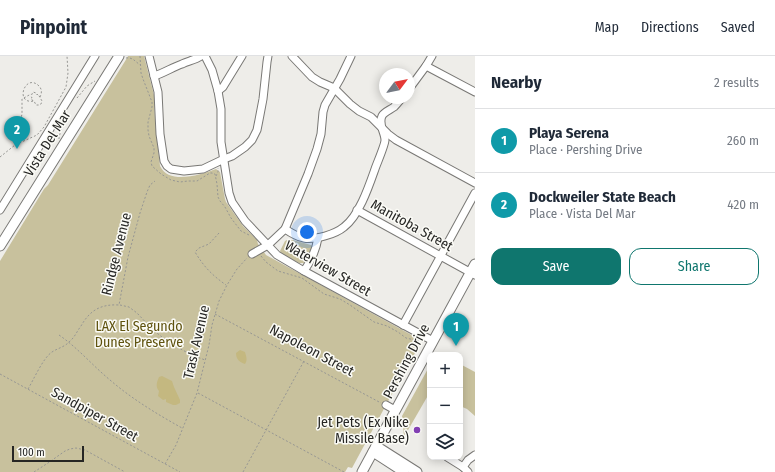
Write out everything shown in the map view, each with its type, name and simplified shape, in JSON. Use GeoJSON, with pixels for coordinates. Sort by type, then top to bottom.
{"type":"FeatureCollection","features":[{"type":"Feature","properties":{"kind":"main road","name":"Vista Del Mar"},"geometry":{"type":"LineString","coordinates":[[0,246],[102,83],[122,57]]}},
{"type":"Feature","properties":{"kind":"main road","name":"Pershing Drive"},"geometry":{"type":"LineString","coordinates":[[362,472],[433,341],[473,274],[475,264]]}},
{"type":"Feature","properties":{"kind":"main road"},"geometry":{"type":"LineString","coordinates":[[375,449],[404,472]]}},
{"type":"Feature","properties":{"kind":"main road"},"geometry":{"type":"LineString","coordinates":[[375,449],[417,472]]}},
{"type":"Feature","properties":{"kind":"street"},"geometry":{"type":"LineString","coordinates":[[0,210],[95,56]]}},
{"type":"Feature","properties":{"kind":"street"},"geometry":{"type":"LineString","coordinates":[[149,56],[158,92],[162,153],[164,162],[171,169],[184,171],[204,168],[232,156],[252,140],[257,130],[263,99],[268,56]]}},
{"type":"Feature","properties":{"kind":"street"},"geometry":{"type":"LineString","coordinates":[[154,76],[201,56]]}},
{"type":"Feature","properties":{"kind":"street","name":"Waterview Street"},"geometry":{"type":"LineString","coordinates":[[205,56],[212,70],[218,91],[221,109],[221,142],[230,198],[245,221],[277,255],[433,341]]}},
{"type":"Feature","properties":{"kind":"street"},"geometry":{"type":"LineString","coordinates":[[218,91],[223,87],[242,56]]}},
{"type":"Feature","properties":{"kind":"street"},"geometry":{"type":"LineString","coordinates":[[292,56],[312,77],[334,88],[359,111],[371,116],[388,134],[396,140],[475,183]]}},
{"type":"Feature","properties":{"kind":"street"},"geometry":{"type":"LineString","coordinates":[[252,254],[268,245],[285,229],[315,156],[321,134],[325,105],[340,79],[350,56]]}},
{"type":"Feature","properties":{"kind":"street"},"geometry":{"type":"LineString","coordinates":[[415,81],[432,56]]}},
{"type":"Feature","properties":{"kind":"street"},"geometry":{"type":"LineString","coordinates":[[426,66],[475,92]]}},
{"type":"Feature","properties":{"kind":"street"},"geometry":{"type":"LineString","coordinates":[[285,229],[301,238],[318,238],[333,233],[350,222],[369,187],[385,140],[381,120],[382,115],[397,104]]}},
{"type":"Feature","properties":{"kind":"street"},"geometry":{"type":"LineString","coordinates":[[403,324],[475,193]]}},
{"type":"Feature","properties":{"kind":"street","name":"Manitoba Street"},"geometry":{"type":"LineString","coordinates":[[357,210],[473,274]]}},
{"type":"Feature","properties":{"kind":"street"},"geometry":{"type":"LineString","coordinates":[[304,271],[317,246],[318,238]]}},
{"type":"Feature","properties":{"kind":"street"},"geometry":{"type":"LineString","coordinates":[[386,405],[395,410]]}},
{"type":"Feature","properties":{"kind":"street"},"geometry":{"type":"LineString","coordinates":[[451,460],[465,470],[468,460],[475,455]]}},
{"type":"Feature","properties":{"kind":"path"},"geometry":{"type":"LineString","coordinates":[[0,157],[15,145],[37,135],[47,121],[66,87],[68,73],[67,56]]}},
{"type":"Feature","properties":{"kind":"path"},"geometry":{"type":"LineString","coordinates":[[140,56],[143,79],[152,102],[148,122],[149,136],[154,148],[151,162],[152,166],[171,180],[180,182],[197,181],[211,173],[215,174],[216,176]]}},
{"type":"Feature","properties":{"kind":"path"},"geometry":{"type":"LineString","coordinates":[[122,57],[130,57],[141,66]]}},
{"type":"Feature","properties":{"kind":"path"},"geometry":{"type":"LineString","coordinates":[[74,101],[92,82],[96,80],[102,83]]}},
{"type":"Feature","properties":{"kind":"path"},"geometry":{"type":"LineString","coordinates":[[15,145],[22,114],[21,101],[24,97],[24,87],[28,84],[36,84],[40,87],[42,92],[40,97]]}},
{"type":"Feature","properties":{"kind":"path"},"geometry":{"type":"LineString","coordinates":[[34,92],[42,101],[39,106],[28,101],[24,97],[34,92]]}},
{"type":"Feature","properties":{"kind":"path"},"geometry":{"type":"LineString","coordinates":[[32,94],[31,98],[33,102]]}},
{"type":"Feature","properties":{"kind":"path"},"geometry":{"type":"LineString","coordinates":[[64,144],[59,141],[59,137],[68,110]]}},
{"type":"Feature","properties":{"kind":"path"},"geometry":{"type":"LineString","coordinates":[[218,168],[216,176],[218,197],[241,231],[251,235]]}},
{"type":"Feature","properties":{"kind":"path","name":"Rindge Avenue"},"geometry":{"type":"LineString","coordinates":[[28,389],[46,357],[70,342],[85,318],[90,313],[109,304],[119,305],[128,257],[140,213],[150,184],[155,181]]}},
{"type":"Feature","properties":{"kind":"path"},"geometry":{"type":"LineString","coordinates":[[219,233],[210,244],[199,248],[195,252],[202,263],[215,277],[227,285]]}},
{"type":"Feature","properties":{"kind":"path","name":"Trask Avenue"},"geometry":{"type":"LineString","coordinates":[[165,464],[176,444],[197,393],[219,301],[227,285],[242,262],[252,254]]}},
{"type":"Feature","properties":{"kind":"path"},"geometry":{"type":"LineString","coordinates":[[260,254],[266,262],[278,271],[302,278],[324,294],[340,299],[374,322],[387,326],[406,338],[421,342]]}},
{"type":"Feature","properties":{"kind":"path"},"geometry":{"type":"LineString","coordinates":[[119,305],[129,307],[137,313],[153,330],[171,344],[205,361]]}},
{"type":"Feature","properties":{"kind":"path","name":"Napoleon Street"},"geometry":{"type":"LineString","coordinates":[[215,314],[386,405]]}},
{"type":"Feature","properties":{"kind":"path"},"geometry":{"type":"LineString","coordinates":[[59,335],[70,342],[123,391],[154,412],[182,428]]}},
{"type":"Feature","properties":{"kind":"path"},"geometry":{"type":"LineString","coordinates":[[244,472],[304,361]]}},
{"type":"Feature","properties":{"kind":"path","name":"Sandpiper Street"},"geometry":{"type":"LineString","coordinates":[[0,374],[180,472]]}},
{"type":"Feature","properties":{"kind":"path"},"geometry":{"type":"LineString","coordinates":[[197,393],[344,472]]}},
{"type":"Feature","properties":{"kind":"path"},"geometry":{"type":"LineString","coordinates":[[34,472],[65,450],[76,448],[85,450],[125,472]]}},
{"type":"Feature","properties":{"kind":"green space","name":"LAX El Segundo Dunes Preserve"},"geometry":{"type":"Polygon","coordinates":[[[128,56],[144,56],[154,95],[160,166],[164,172],[177,177],[185,177],[202,174],[216,169],[220,172],[226,202],[243,226],[257,240],[258,244],[266,255],[417,338],[420,344],[352,468],[348,467],[345,472],[0,472],[0,261],[128,56]]]}},
{"type":"Feature","properties":{"kind":"green space"},"geometry":{"type":"Polygon","coordinates":[[[287,240],[293,240],[311,245],[313,247],[304,263],[299,263],[281,254],[280,251],[287,240]]]}},
{"type":"Feature","properties":{"kind":"green space"},"geometry":{"type":"Polygon","coordinates":[[[463,366],[475,372],[475,416],[463,407],[463,366]]]}},
{"type":"Feature","properties":{"kind":"green space"},"geometry":{"type":"Polygon","coordinates":[[[427,370],[427,397],[404,437],[402,416],[427,370]]]}},
{"type":"Feature","properties":{"kind":"shaded area"},"geometry":{"type":"Polygon","coordinates":[[[240,350],[245,352],[247,360],[245,364],[237,359],[236,353],[240,350]]]}},
{"type":"Feature","properties":{"kind":"shaded area"},"geometry":{"type":"Polygon","coordinates":[[[162,376],[172,381],[180,403],[173,405],[166,402],[166,399],[163,400],[158,396],[159,391],[157,382],[159,377],[162,376]]]}},
{"type":"Feature","properties":{"kind":"place","name":"Dockweiler State Beach"},"geometry":{"type":"Point","coordinates":[17,149]}},
{"type":"Feature","properties":{"kind":"place","name":"Playa Serena"},"geometry":{"type":"Point","coordinates":[456,346]}},
{"type":"Feature","properties":{"kind":"place","name":"Jet Pets (Ex Nike Missile Base)"},"geometry":{"type":"Point","coordinates":[417,430]}}]}
